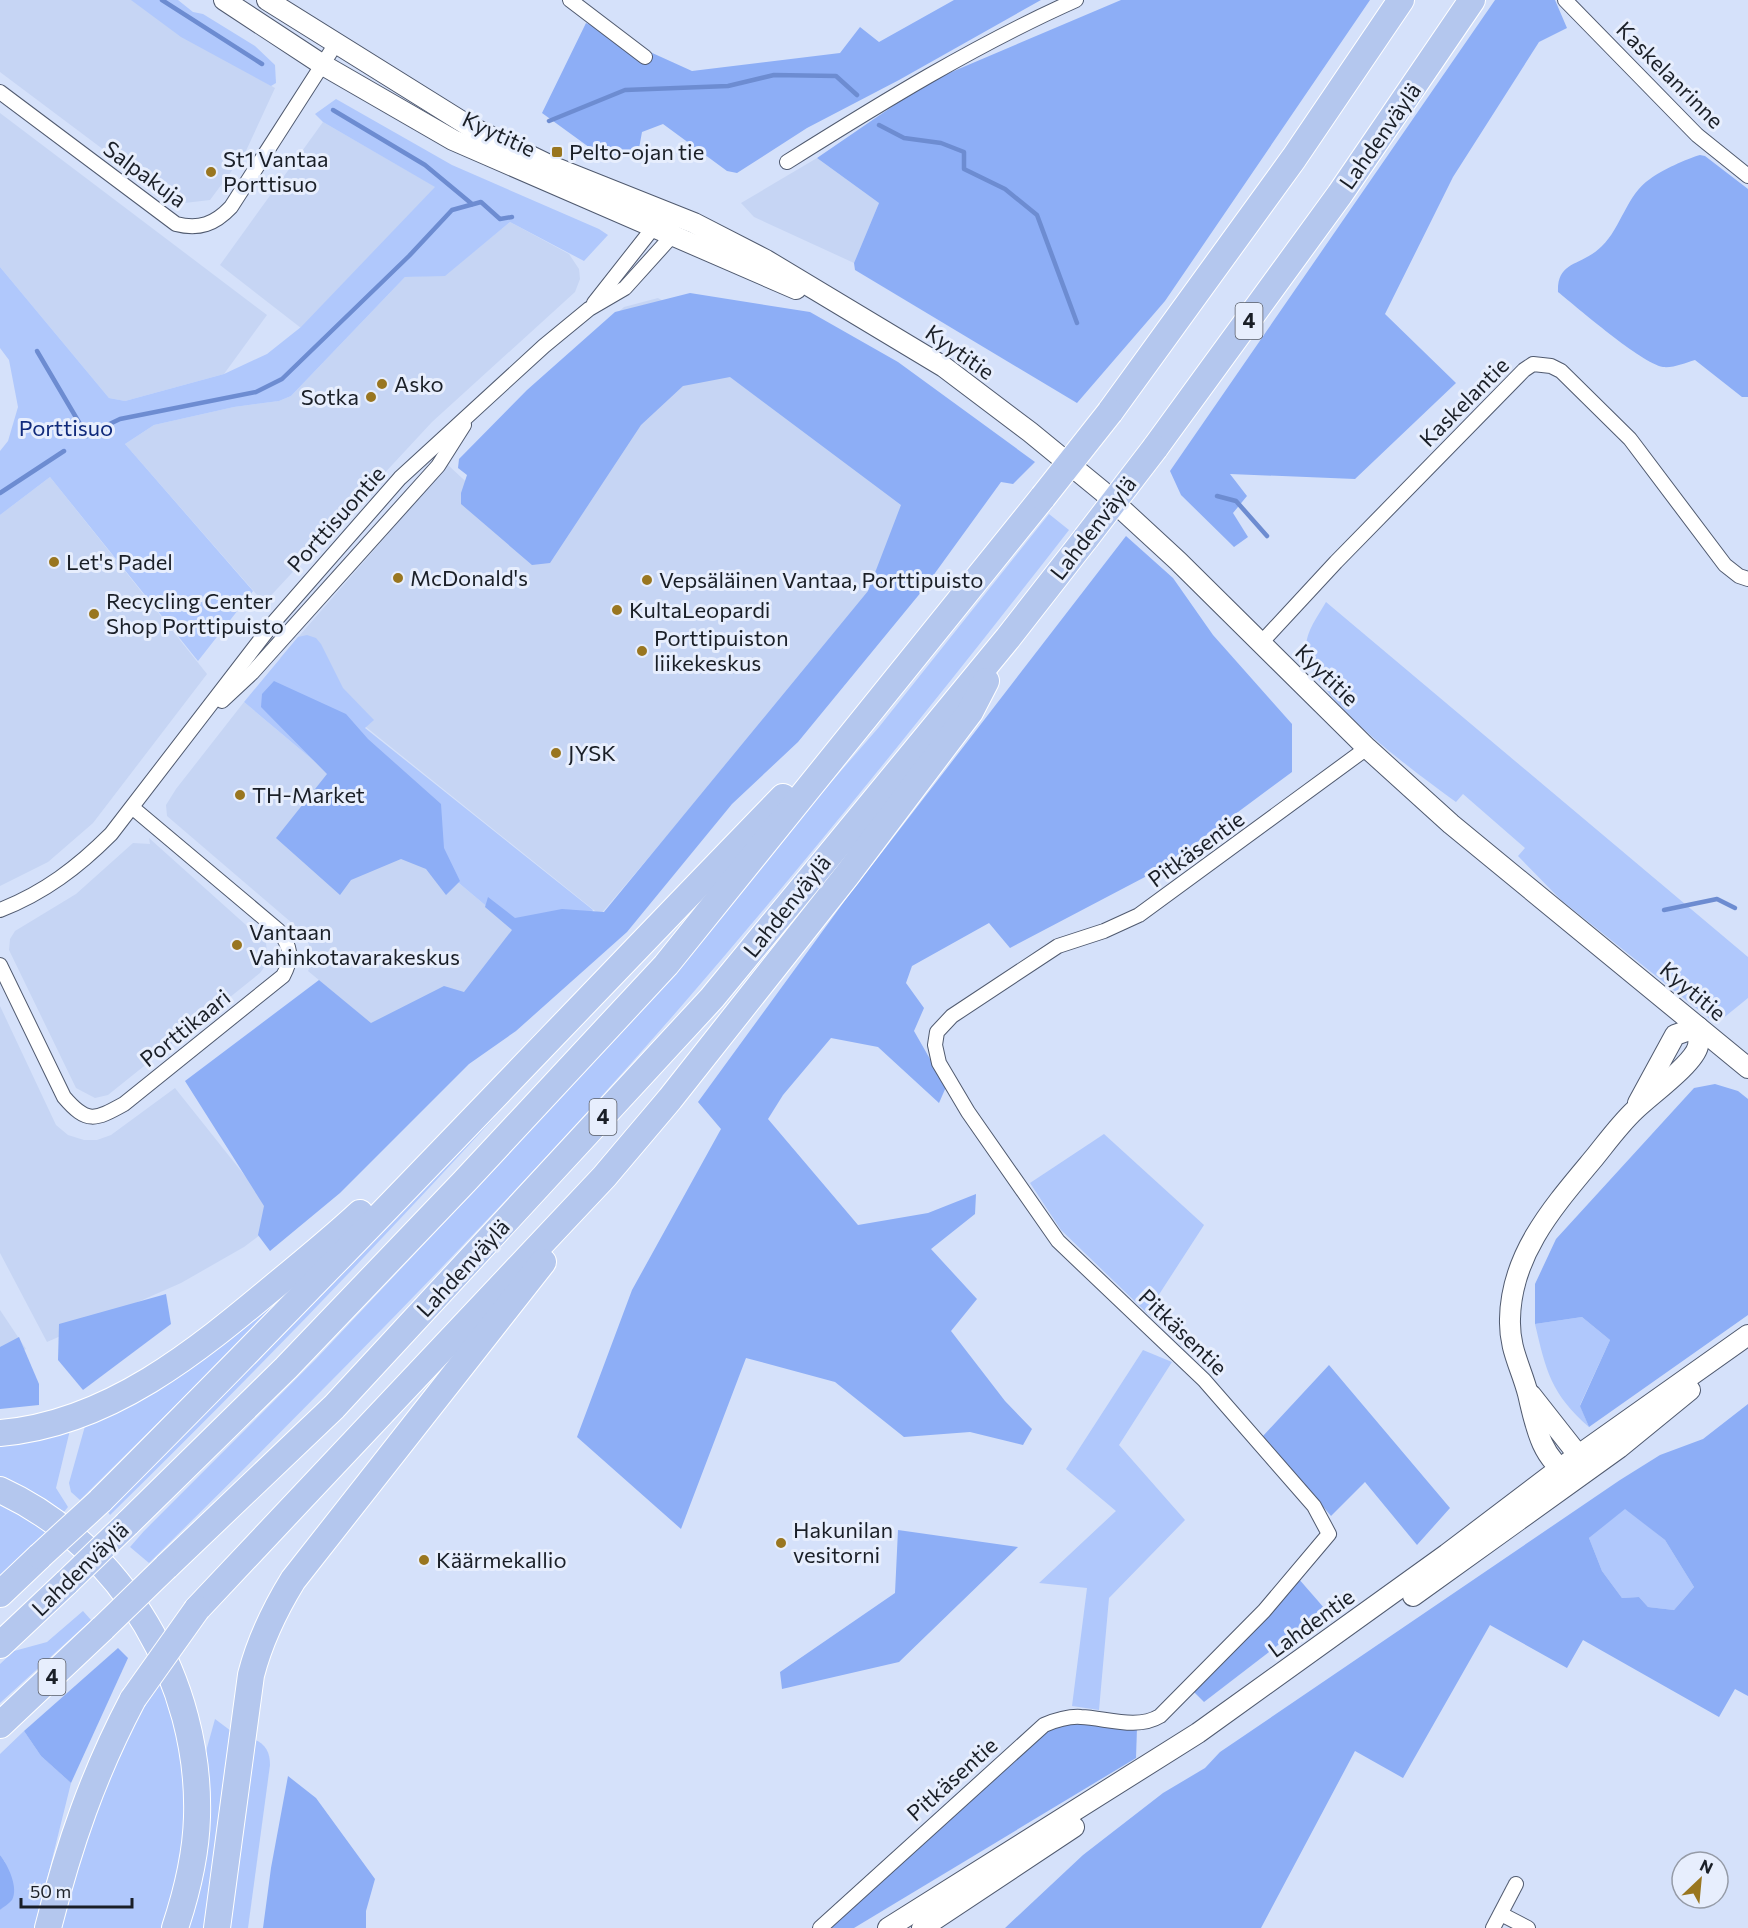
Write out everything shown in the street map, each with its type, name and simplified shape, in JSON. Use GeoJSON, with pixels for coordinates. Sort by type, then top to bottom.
{"type":"FeatureCollection","features":[{"type":"Feature","properties":{"kind":"highway","name":"Lahdenväylä"},"geometry":{"type":"LineString","coordinates":[[0,1645],[286,1368],[464,1182],[658,973],[864,721],[1110,412],[1287,168],[1401,0]]}},
{"type":"Feature","properties":{"kind":"highway","name":"Lahdenväylä"},"geometry":{"type":"LineString","coordinates":[[0,1725],[333,1407],[704,1007],[1008,638],[1086,538],[1264,301],[1380,138],[1472,0]]}},
{"type":"Feature","properties":{"kind":"highway"},"geometry":{"type":"LineString","coordinates":[[48,1928],[79,1819],[103,1755],[133,1699],[197,1609],[604,1178],[670,1100],[840,885],[970,712],[1008,638]]}},
{"type":"Feature","properties":{"kind":"highway"},"geometry":{"type":"LineString","coordinates":[[0,1594],[100,1501],[254,1346],[470,1119],[787,794],[864,721]]}},
{"type":"Feature","properties":{"kind":"highway"},"geometry":{"type":"LineString","coordinates":[[0,1433],[57,1422],[92,1410],[121,1397],[155,1377],[240,1315],[351,1222],[419,1160],[470,1119]]}},
{"type":"Feature","properties":{"kind":"highway"},"geometry":{"type":"LineString","coordinates":[[216,1928],[250,1676],[260,1642],[272,1615],[293,1580],[522,1291],[604,1178]]}},
{"type":"Feature","properties":{"kind":"highway"},"geometry":{"type":"LineString","coordinates":[[0,1490],[48,1516],[79,1540],[104,1567],[129,1599],[156,1641],[173,1679],[189,1733],[196,1774],[197,1818],[193,1860],[175,1928]]}},
{"type":"Feature","properties":{"kind":"main road","name":"Kyytitie"},"geometry":{"type":"LineString","coordinates":[[224,0],[323,65],[453,140],[870,321]]}},
{"type":"Feature","properties":{"kind":"main road","name":"Kyytitie"},"geometry":{"type":"LineString","coordinates":[[267,0],[335,45],[506,146],[674,214],[766,260],[944,367],[1030,432],[1102,491],[1178,561],[1366,748],[1459,831],[1748,1068]]}},
{"type":"Feature","properties":{"kind":"main road"},"geometry":{"type":"LineString","coordinates":[[1527,1389],[1579,1455],[1577,1478],[1559,1469],[1538,1438],[1527,1389],[1512,1345],[1510,1320],[1517,1270],[1526,1248],[1540,1226],[1634,1110],[1675,1035],[1698,1027]]}},
{"type":"Feature","properties":{"kind":"main road","name":"Lahdentie"},"geometry":{"type":"LineString","coordinates":[[888,1928],[1198,1733],[1447,1554],[1559,1469],[1748,1335]]}},
{"type":"Feature","properties":{"kind":"main road","name":"Lahdentie"},"geometry":{"type":"LineString","coordinates":[[922,1928],[1361,1633],[1618,1448],[1748,1343]]}},
{"type":"Feature","properties":{"kind":"street"},"geometry":{"type":"LineString","coordinates":[[570,0],[645,57]]}},
{"type":"Feature","properties":{"kind":"street"},"geometry":{"type":"LineString","coordinates":[[787,162],[941,68],[1020,25],[1076,0]]}},
{"type":"Feature","properties":{"kind":"street","name":"Kaskelanrinne"},"geometry":{"type":"LineString","coordinates":[[1565,0],[1690,128],[1748,176]]}},
{"type":"Feature","properties":{"kind":"street","name":"Salpakuja"},"geometry":{"type":"LineString","coordinates":[[0,92],[171,221],[193,228],[210,225],[231,207],[335,45]]}},
{"type":"Feature","properties":{"kind":"street","name":"Porttisuontie"},"geometry":{"type":"LineString","coordinates":[[589,309],[625,288],[674,214]]}},
{"type":"Feature","properties":{"kind":"street","name":"Porttisuontie"},"geometry":{"type":"LineString","coordinates":[[0,910],[57,881],[82,862],[133,808],[274,622],[358,523],[425,453],[470,416],[544,346],[589,309],[662,232]]}},
{"type":"Feature","properties":{"kind":"street","name":"Kaskelantie"},"geometry":{"type":"LineString","coordinates":[[1260,644],[1352,546],[1524,370],[1533,364],[1551,366],[1561,371],[1614,421],[1725,565],[1739,576],[1748,579]]}},
{"type":"Feature","properties":{"kind":"street","name":"Porttisuontie"},"geometry":{"type":"LineString","coordinates":[[202,719],[252,673],[418,489],[438,466],[470,416]]}},
{"type":"Feature","properties":{"kind":"street","name":"Pitkäsentie"},"geometry":{"type":"LineString","coordinates":[[820,1928],[1044,1725],[1061,1718],[1080,1717],[1150,1723],[1160,1716],[1264,1611],[1329,1534],[1314,1506],[1204,1380],[1058,1241],[968,1112],[939,1063],[935,1045],[937,1032],[942,1024],[961,1010],[1058,946],[1104,931],[1139,915],[1366,748]]}},
{"type":"Feature","properties":{"kind":"street","name":"Porttikaari"},"geometry":{"type":"LineString","coordinates":[[0,964],[64,1097],[77,1113],[92,1117],[104,1115],[124,1104],[283,976],[289,965],[291,953],[286,940],[278,930],[133,808]]}},
{"type":"Feature","properties":{"kind":"street"},"geometry":{"type":"LineString","coordinates":[[1493,1928],[1516,1884]]}},
{"type":"Feature","properties":{"kind":"street"},"geometry":{"type":"LineString","coordinates":[[1500,1914],[1528,1928]]}},
{"type":"Feature","properties":{"kind":"shaded area"},"geometry":{"type":"Polygon","coordinates":[[[0,0],[134,0],[175,31],[275,88],[245,153],[210,200],[176,204],[0,72],[0,0]]]}},
{"type":"Feature","properties":{"kind":"shaded area"},"geometry":{"type":"Polygon","coordinates":[[[954,0],[1041,0],[899,80],[807,128],[737,173],[727,171],[663,124],[642,132],[638,154],[604,158],[542,113],[586,23],[692,71],[840,53],[860,27],[879,42],[954,0]]]}},
{"type":"Feature","properties":{"kind":"shaded area"},"geometry":{"type":"Polygon","coordinates":[[[1121,0],[1370,0],[1165,301],[1077,403],[855,270],[854,263],[879,203],[817,158],[928,82],[1121,0]]]}},
{"type":"Feature","properties":{"kind":"shaded area"},"geometry":{"type":"Polygon","coordinates":[[[1495,0],[1555,0],[1567,28],[1539,42],[1453,177],[1385,314],[1456,383],[1355,479],[1230,474],[1247,496],[1233,513],[1248,537],[1234,547],[1181,495],[1170,471],[1495,0]]]}},
{"type":"Feature","properties":{"kind":"shaded area"},"geometry":{"type":"Polygon","coordinates":[[[0,113],[267,315],[224,374],[125,401],[109,398],[0,267],[0,113]]]}},
{"type":"Feature","properties":{"kind":"shaded area"},"geometry":{"type":"Polygon","coordinates":[[[323,122],[436,187],[301,328],[220,265],[323,122]]]}},
{"type":"Feature","properties":{"kind":"shaded area"},"geometry":{"type":"Polygon","coordinates":[[[1700,155],[1705,156],[1748,189],[1748,397],[1742,397],[1695,360],[1663,367],[1640,356],[1558,292],[1562,274],[1572,265],[1594,253],[1609,239],[1635,193],[1642,185],[1667,169],[1700,155]]]}},
{"type":"Feature","properties":{"kind":"shaded area"},"geometry":{"type":"Polygon","coordinates":[[[817,158],[879,203],[854,263],[754,217],[741,203],[817,158]]]}},
{"type":"Feature","properties":{"kind":"shaded area"},"geometry":{"type":"Polygon","coordinates":[[[510,222],[569,254],[579,269],[580,279],[575,292],[432,422],[264,603],[125,444],[154,425],[234,407],[279,401],[291,396],[405,277],[445,275],[510,222]]]}},
{"type":"Feature","properties":{"kind":"shaded area"},"geometry":{"type":"Polygon","coordinates":[[[690,293],[810,312],[898,362],[1035,462],[1013,484],[1001,482],[922,591],[798,742],[732,804],[627,932],[516,1031],[469,1064],[340,1193],[270,1251],[258,1235],[264,1206],[185,1081],[319,980],[371,1023],[444,986],[464,992],[512,930],[485,907],[488,897],[515,918],[562,909],[604,912],[868,591],[901,505],[730,377],[683,386],[641,425],[550,563],[532,565],[461,504],[461,493],[467,475],[458,468],[459,459],[527,390],[615,312],[690,293]]]}},
{"type":"Feature","properties":{"kind":"shaded area"},"geometry":{"type":"Polygon","coordinates":[[[658,298],[957,469],[877,587],[600,915],[280,658],[448,465],[534,545],[563,363],[624,307],[658,298]]]}},
{"type":"Feature","properties":{"kind":"shaded area"},"geometry":{"type":"Polygon","coordinates":[[[50,477],[207,674],[93,823],[48,862],[0,886],[0,515],[50,477]]]}},
{"type":"Feature","properties":{"kind":"shaded area"},"geometry":{"type":"Polygon","coordinates":[[[1126,536],[1173,578],[1213,635],[1292,724],[1292,772],[1164,867],[1010,948],[989,923],[912,966],[906,983],[924,1008],[914,1031],[946,1087],[939,1103],[878,1047],[831,1038],[783,1095],[768,1119],[858,1225],[928,1213],[976,1194],[975,1214],[931,1249],[977,1299],[951,1331],[1005,1401],[1032,1429],[1023,1445],[970,1432],[904,1437],[835,1382],[746,1358],[681,1529],[577,1437],[632,1290],[721,1129],[698,1102],[846,899],[1126,536]]]}},
{"type":"Feature","properties":{"kind":"shaded area"},"geometry":{"type":"Polygon","coordinates":[[[274,681],[346,714],[368,739],[441,804],[444,848],[460,881],[446,895],[426,869],[401,859],[351,880],[340,895],[276,838],[327,774],[261,707],[262,694],[274,681]]]}},
{"type":"Feature","properties":{"kind":"shaded area"},"geometry":{"type":"Polygon","coordinates":[[[244,702],[535,947],[438,1079],[308,971],[313,960],[306,935],[167,816],[166,805],[176,789],[244,702]]]}},
{"type":"Feature","properties":{"kind":"shaded area"},"geometry":{"type":"Polygon","coordinates":[[[149,838],[266,943],[268,962],[260,973],[108,1095],[95,1098],[76,1088],[9,950],[10,939],[15,931],[76,894],[133,843],[150,844],[149,838]]]}},
{"type":"Feature","properties":{"kind":"shaded area"},"geometry":{"type":"Polygon","coordinates":[[[0,1006],[56,1125],[68,1135],[84,1140],[97,1140],[111,1135],[175,1088],[280,1220],[244,1247],[181,1283],[47,1342],[0,1253],[0,1006]]]}},
{"type":"Feature","properties":{"kind":"shaded area"},"geometry":{"type":"Polygon","coordinates":[[[1715,1084],[1738,1091],[1748,1099],[1748,1315],[1589,1427],[1580,1406],[1610,1340],[1582,1317],[1535,1324],[1535,1284],[1556,1239],[1694,1088],[1715,1084]]]}},
{"type":"Feature","properties":{"kind":"shaded area"},"geometry":{"type":"Polygon","coordinates":[[[166,1294],[171,1324],[83,1390],[58,1360],[59,1324],[166,1294]]]}},
{"type":"Feature","properties":{"kind":"shaded area"},"geometry":{"type":"Polygon","coordinates":[[[0,1310],[26,1349],[0,1362],[0,1310]]]}},
{"type":"Feature","properties":{"kind":"shaded area"},"geometry":{"type":"Polygon","coordinates":[[[19,1337],[39,1384],[39,1405],[0,1409],[0,1347],[19,1337]]]}},
{"type":"Feature","properties":{"kind":"shaded area"},"geometry":{"type":"Polygon","coordinates":[[[1329,1365],[1450,1508],[1417,1545],[1365,1482],[1331,1516],[1263,1436],[1329,1365]]]}},
{"type":"Feature","properties":{"kind":"shaded area"},"geometry":{"type":"Polygon","coordinates":[[[1748,1404],[1748,1696],[1735,1689],[1719,1717],[1583,1640],[1567,1668],[1490,1625],[1403,1778],[1355,1751],[1261,1928],[1005,1928],[1083,1855],[1163,1793],[1205,1768],[1220,1752],[1620,1480],[1660,1455],[1703,1439],[1748,1404]],[[1625,1509],[1589,1538],[1602,1571],[1622,1598],[1639,1597],[1648,1607],[1674,1610],[1694,1587],[1665,1540],[1625,1509]]]}},
{"type":"Feature","properties":{"kind":"shaded area"},"geometry":{"type":"Polygon","coordinates":[[[898,1530],[1018,1547],[899,1662],[782,1689],[780,1672],[895,1593],[898,1530]]]}},
{"type":"Feature","properties":{"kind":"shaded area"},"geometry":{"type":"Polygon","coordinates":[[[1298,1578],[1325,1609],[1204,1702],[1193,1691],[1298,1578]]]}},
{"type":"Feature","properties":{"kind":"shaded area"},"geometry":{"type":"Polygon","coordinates":[[[118,1648],[128,1658],[71,1783],[41,1756],[24,1731],[118,1648]]]}},
{"type":"Feature","properties":{"kind":"shaded area"},"geometry":{"type":"Polygon","coordinates":[[[1072,1723],[1137,1728],[1136,1758],[854,1928],[828,1928],[1047,1731],[1072,1723]]]}},
{"type":"Feature","properties":{"kind":"shaded area"},"geometry":{"type":"Polygon","coordinates":[[[288,1776],[316,1798],[375,1879],[366,1911],[366,1928],[263,1928],[271,1868],[288,1776]]]}},
{"type":"Feature","properties":{"kind":"shaded area"},"geometry":{"type":"Polygon","coordinates":[[[0,1855],[9,1870],[14,1895],[12,1900],[0,1910],[0,1855]]]}},
{"type":"Feature","properties":{"kind":"green space"},"geometry":{"type":"Polygon","coordinates":[[[131,0],[178,0],[193,12],[203,14],[255,46],[275,65],[276,83],[271,86],[181,37],[131,0]]]}},
{"type":"Feature","properties":{"kind":"green space","name":"Porttisuo"},"geometry":{"type":"Polygon","coordinates":[[[336,99],[452,165],[608,235],[584,261],[510,222],[445,276],[405,277],[291,396],[279,401],[234,407],[154,425],[125,444],[253,591],[198,661],[50,477],[0,515],[0,451],[8,441],[18,407],[9,360],[0,348],[0,267],[109,398],[125,401],[224,374],[267,354],[301,327],[435,187],[323,122],[315,114],[336,99]]]}},
{"type":"Feature","properties":{"kind":"green space"},"geometry":{"type":"Polygon","coordinates":[[[1049,514],[1069,530],[828,833],[614,1082],[485,1223],[149,1563],[130,1547],[316,1359],[510,1153],[879,727],[1049,514]]]}},
{"type":"Feature","properties":{"kind":"green space"},"geometry":{"type":"Polygon","coordinates":[[[1326,602],[1748,957],[1748,998],[1716,1024],[1561,900],[1518,856],[1525,848],[1463,794],[1456,802],[1367,732],[1324,687],[1311,666],[1306,647],[1308,635],[1326,602]]]}},
{"type":"Feature","properties":{"kind":"green space"},"geometry":{"type":"Polygon","coordinates":[[[307,635],[316,638],[321,644],[343,688],[374,720],[365,728],[593,910],[584,927],[535,947],[244,702],[298,637],[307,635]]]}},
{"type":"Feature","properties":{"kind":"green space"},"geometry":{"type":"Polygon","coordinates":[[[543,1064],[330,1293],[110,1515],[105,1508],[543,1064]]]}},
{"type":"Feature","properties":{"kind":"green space"},"geometry":{"type":"Polygon","coordinates":[[[1104,1134],[1204,1225],[1147,1313],[1061,1230],[1030,1183],[1104,1134]]]}},
{"type":"Feature","properties":{"kind":"green space"},"geometry":{"type":"Polygon","coordinates":[[[312,1270],[80,1500],[71,1492],[69,1483],[85,1426],[163,1384],[312,1270]]]}},
{"type":"Feature","properties":{"kind":"green space"},"geometry":{"type":"Polygon","coordinates":[[[1582,1317],[1610,1340],[1580,1405],[1589,1427],[1566,1404],[1552,1381],[1535,1324],[1582,1317]]]}},
{"type":"Feature","properties":{"kind":"green space"},"geometry":{"type":"Polygon","coordinates":[[[1143,1350],[1172,1362],[1119,1445],[1185,1520],[1109,1598],[1099,1710],[1072,1706],[1087,1588],[1039,1583],[1116,1511],[1066,1469],[1143,1350]]]}},
{"type":"Feature","properties":{"kind":"green space"},"geometry":{"type":"Polygon","coordinates":[[[70,1430],[56,1488],[68,1507],[63,1513],[33,1493],[0,1477],[0,1440],[70,1430]]]}},
{"type":"Feature","properties":{"kind":"green space"},"geometry":{"type":"Polygon","coordinates":[[[0,1498],[51,1532],[0,1580],[0,1498]]]}},
{"type":"Feature","properties":{"kind":"green space"},"geometry":{"type":"Polygon","coordinates":[[[1625,1508],[1665,1540],[1694,1587],[1674,1610],[1648,1607],[1639,1597],[1622,1598],[1602,1571],[1589,1538],[1625,1508]]]}},
{"type":"Feature","properties":{"kind":"green space"},"geometry":{"type":"Polygon","coordinates":[[[83,1611],[91,1620],[0,1703],[0,1664],[14,1651],[47,1642],[83,1611]]]}},
{"type":"Feature","properties":{"kind":"green space"},"geometry":{"type":"Polygon","coordinates":[[[163,1675],[187,1780],[184,1861],[165,1928],[59,1928],[83,1830],[140,1708],[163,1675]]]}},
{"type":"Feature","properties":{"kind":"green space"},"geometry":{"type":"Polygon","coordinates":[[[215,1719],[231,1731],[207,1928],[186,1928],[205,1755],[215,1719]]]}},
{"type":"Feature","properties":{"kind":"green space"},"geometry":{"type":"Polygon","coordinates":[[[24,1731],[41,1756],[71,1783],[35,1928],[0,1928],[0,1910],[11,1900],[5,1862],[0,1855],[0,1754],[24,1731]]]}},
{"type":"Feature","properties":{"kind":"green space"},"geometry":{"type":"Polygon","coordinates":[[[251,1738],[266,1748],[270,1765],[248,1928],[228,1928],[251,1738]]]}},
{"type":"Feature","properties":{"kind":"waterway"},"geometry":{"type":"LineString","coordinates":[[162,0],[262,64]]}},
{"type":"Feature","properties":{"kind":"waterway"},"geometry":{"type":"LineString","coordinates":[[549,121],[625,90],[728,86],[774,75],[836,76],[857,95]]}},
{"type":"Feature","properties":{"kind":"waterway"},"geometry":{"type":"LineString","coordinates":[[333,110],[425,165],[472,204]]}},
{"type":"Feature","properties":{"kind":"waterway"},"geometry":{"type":"LineString","coordinates":[[879,125],[904,138],[941,143],[964,152],[964,169],[1005,189],[1037,215],[1077,323]]}},
{"type":"Feature","properties":{"kind":"waterway"},"geometry":{"type":"LineString","coordinates":[[97,430],[120,419],[256,392],[282,379],[409,256],[452,210],[481,202],[500,219],[512,217]]}},
{"type":"Feature","properties":{"kind":"waterway"},"geometry":{"type":"LineString","coordinates":[[37,351],[87,436]]}},
{"type":"Feature","properties":{"kind":"waterway"},"geometry":{"type":"LineString","coordinates":[[0,493],[64,451]]}},
{"type":"Feature","properties":{"kind":"waterway"},"geometry":{"type":"LineString","coordinates":[[1217,496],[1236,501],[1267,536]]}},
{"type":"Feature","properties":{"kind":"waterway"},"geometry":{"type":"LineString","coordinates":[[1664,910],[1717,899],[1735,908]]}},
{"type":"Feature","properties":{"kind":"place","name":"Pelto-ojan tie"},"geometry":{"type":"Point","coordinates":[557,152]}},
{"type":"Feature","properties":{"kind":"place","name":"St1 Vantaa Porttisuo"},"geometry":{"type":"Point","coordinates":[211,172]}},
{"type":"Feature","properties":{"kind":"place","name":"Asko"},"geometry":{"type":"Point","coordinates":[382,384]}},
{"type":"Feature","properties":{"kind":"place","name":"Sotka"},"geometry":{"type":"Point","coordinates":[371,397]}},
{"type":"Feature","properties":{"kind":"place","name":"Let's Padel"},"geometry":{"type":"Point","coordinates":[54,562]}},
{"type":"Feature","properties":{"kind":"place","name":"McDonald's"},"geometry":{"type":"Point","coordinates":[398,578]}},
{"type":"Feature","properties":{"kind":"place","name":"Vepsäläinen Vantaa, Porttipuisto"},"geometry":{"type":"Point","coordinates":[647,580]}},
{"type":"Feature","properties":{"kind":"place","name":"KultaLeopardi"},"geometry":{"type":"Point","coordinates":[617,610]}},
{"type":"Feature","properties":{"kind":"place","name":"Recycling Center Shop Porttipuisto"},"geometry":{"type":"Point","coordinates":[94,614]}},
{"type":"Feature","properties":{"kind":"place","name":"Porttipuiston liikekeskus"},"geometry":{"type":"Point","coordinates":[642,651]}},
{"type":"Feature","properties":{"kind":"place","name":"JYSK"},"geometry":{"type":"Point","coordinates":[556,753]}},
{"type":"Feature","properties":{"kind":"place","name":"TH-Market"},"geometry":{"type":"Point","coordinates":[240,795]}},
{"type":"Feature","properties":{"kind":"place","name":"Vantaan Vahinkotavarakeskus"},"geometry":{"type":"Point","coordinates":[237,945]}},
{"type":"Feature","properties":{"kind":"place","name":"Hakunilan vesitorni"},"geometry":{"type":"Point","coordinates":[781,1543]}},
{"type":"Feature","properties":{"kind":"place","name":"Käärmekallio"},"geometry":{"type":"Point","coordinates":[424,1560]}}]}
